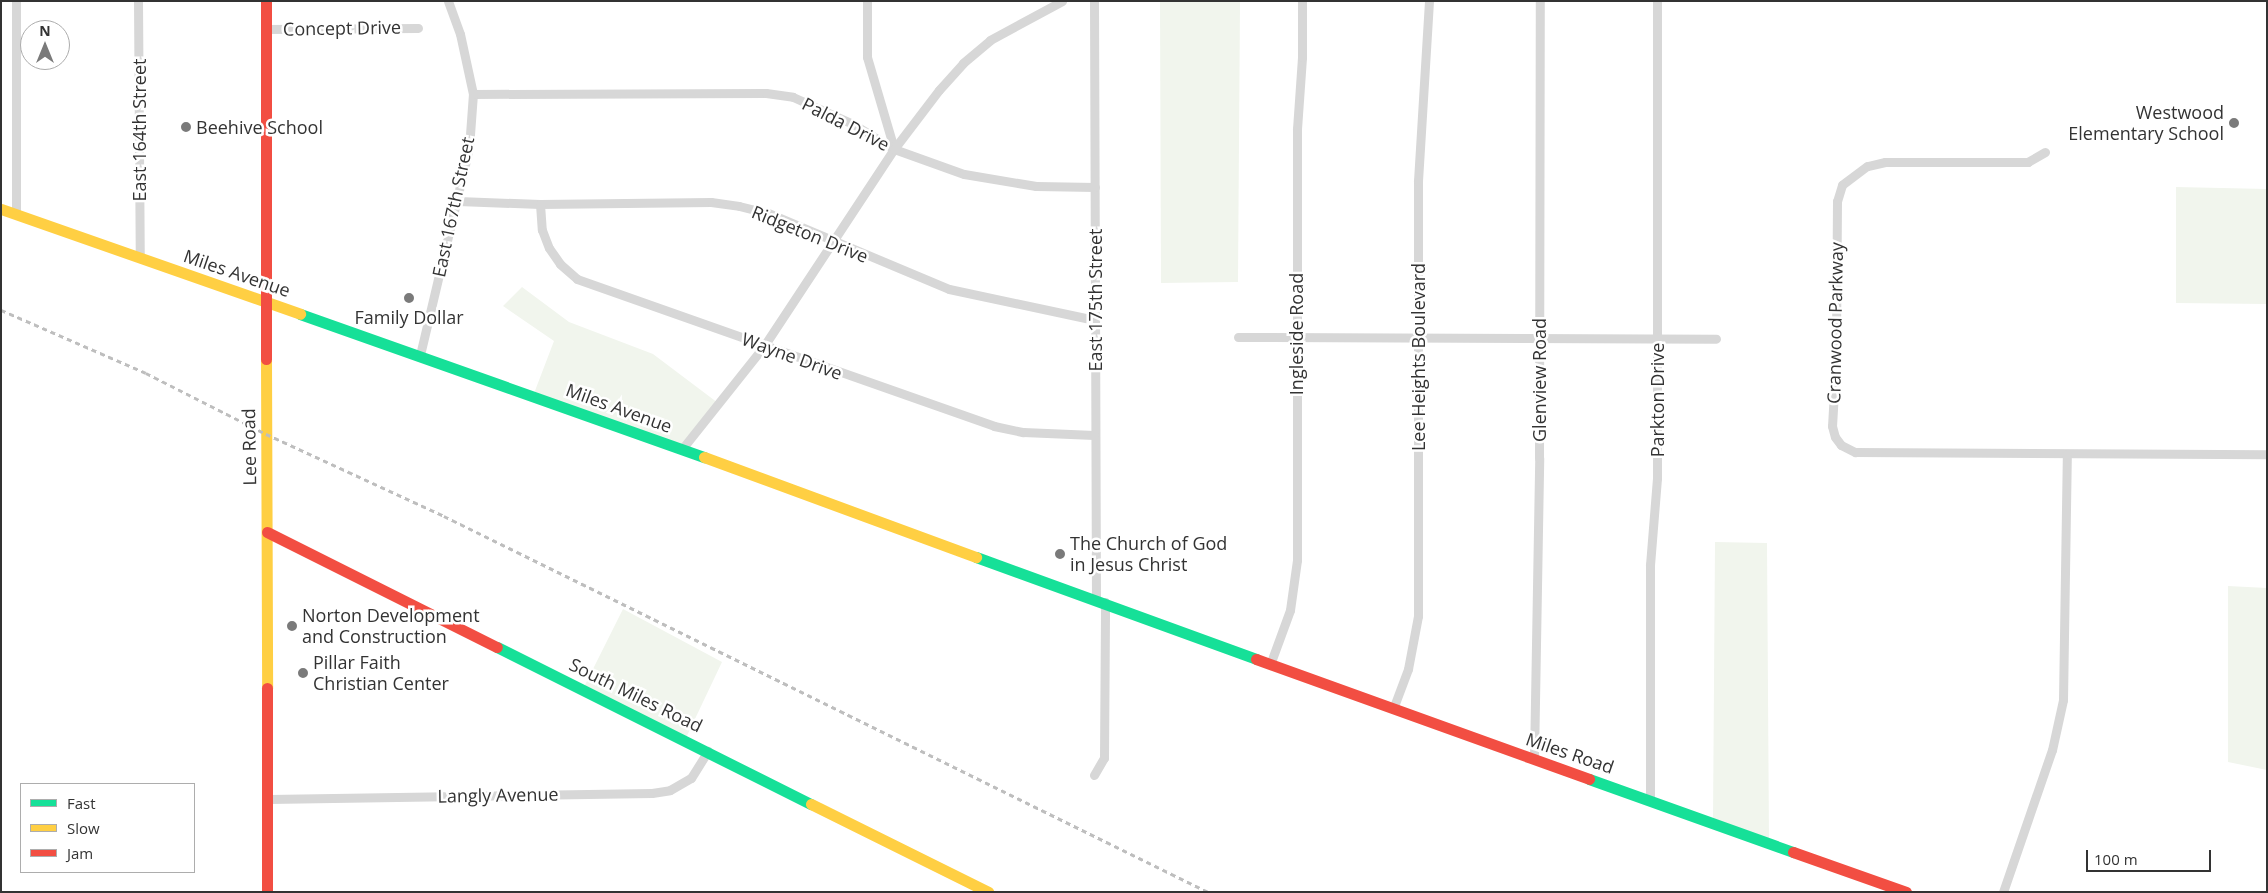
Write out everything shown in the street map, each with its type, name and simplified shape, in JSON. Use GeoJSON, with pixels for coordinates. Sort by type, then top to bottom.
{"type":"FeatureCollection","features":[{"type":"Feature","properties":{"kind":"main road","name":"Lee Road"},"geometry":{"type":"LineString","coordinates":[[266,1],[268,892]]}},
{"type":"Feature","properties":{"kind":"main road","name":"Miles Avenue"},"geometry":{"type":"LineString","coordinates":[[1,209],[420,355],[1223,645]]}},
{"type":"Feature","properties":{"kind":"main road","name":"South Miles Road"},"geometry":{"type":"LineString","coordinates":[[267,532],[985,891]]}},
{"type":"Feature","properties":{"kind":"main road","name":"Miles Road"},"geometry":{"type":"LineString","coordinates":[[1223,645],[1393,709],[1650,799],[1906,892]]}},
{"type":"Feature","properties":{"kind":"street"},"geometry":{"type":"LineString","coordinates":[[16,1],[16,214]]}},
{"type":"Feature","properties":{"kind":"street","name":"East 164th Street"},"geometry":{"type":"LineString","coordinates":[[138,1],[140,258]]}},
{"type":"Feature","properties":{"kind":"street","name":"East 167th Street"},"geometry":{"type":"LineString","coordinates":[[420,355],[458,201],[469,148],[473,94],[460,34],[448,1]]}},
{"type":"Feature","properties":{"kind":"street"},"geometry":{"type":"LineString","coordinates":[[867,1],[867,57],[894,149]]}},
{"type":"Feature","properties":{"kind":"street"},"geometry":{"type":"LineString","coordinates":[[682,449],[764,346],[835,243],[894,149],[963,63],[1007,29],[1062,1]]}},
{"type":"Feature","properties":{"kind":"street","name":"East 175th Street"},"geometry":{"type":"LineString","coordinates":[[1094,1],[1094,435],[1104,714],[1104,758],[1094,775]]}},
{"type":"Feature","properties":{"kind":"street","name":"Ingleside Road"},"geometry":{"type":"LineString","coordinates":[[1271,662],[1290,610],[1297,560],[1297,129],[1302,57],[1302,1]]}},
{"type":"Feature","properties":{"kind":"street","name":"Lee Heights Boulevard"},"geometry":{"type":"LineString","coordinates":[[1393,709],[1408,669],[1418,616],[1418,180],[1428,1]]}},
{"type":"Feature","properties":{"kind":"street","name":"Glenview Road"},"geometry":{"type":"LineString","coordinates":[[1534,759],[1539,339],[1540,1]]}},
{"type":"Feature","properties":{"kind":"street","name":"Parkton Drive"},"geometry":{"type":"LineString","coordinates":[[1650,799],[1650,565],[1657,478],[1657,1]]}},
{"type":"Feature","properties":{"kind":"street","name":"Concept Drive"},"geometry":{"type":"LineString","coordinates":[[266,29],[418,28]]}},
{"type":"Feature","properties":{"kind":"street","name":"Palda Drive"},"geometry":{"type":"LineString","coordinates":[[473,94],[766,93],[794,97],[818,107],[894,149],[964,174],[1002,183],[1095,187]]}},
{"type":"Feature","properties":{"kind":"street","name":"Cranwood Parkway"},"geometry":{"type":"LineString","coordinates":[[2045,152],[2028,162],[1885,162],[1867,166],[1842,185],[1837,201],[1836,355],[1832,426],[1841,445],[1855,452],[2267,454]]}},
{"type":"Feature","properties":{"kind":"street","name":"Ridgeton Drive"},"geometry":{"type":"LineString","coordinates":[[458,201],[540,204],[730,205],[768,213],[949,290],[1095,320]]}},
{"type":"Feature","properties":{"kind":"street","name":"Wayne Drive"},"geometry":{"type":"LineString","coordinates":[[540,204],[542,230],[549,248],[560,264],[577,278],[764,346],[994,426],[1023,432],[1094,435]]}},
{"type":"Feature","properties":{"kind":"street"},"geometry":{"type":"LineString","coordinates":[[1238,337],[1418,339],[1716,338]]}},
{"type":"Feature","properties":{"kind":"street"},"geometry":{"type":"LineString","coordinates":[[2003,892],[2052,750],[2063,700],[2067,454]]}},
{"type":"Feature","properties":{"kind":"street","name":"Langly Avenue"},"geometry":{"type":"LineString","coordinates":[[268,799],[652,793],[670,790],[691,778],[708,751]]}},
{"type":"Feature","properties":{"kind":"shaded area"},"geometry":{"type":"Polygon","coordinates":[[[1160,1],[1240,1],[1238,282],[1161,283],[1160,1]]]}},
{"type":"Feature","properties":{"kind":"shaded area"},"geometry":{"type":"Polygon","coordinates":[[[2176,187],[2267,189],[2267,304],[2176,303],[2176,187]]]}},
{"type":"Feature","properties":{"kind":"shaded area"},"geometry":{"type":"Polygon","coordinates":[[[522,287],[569,322],[653,354],[718,403],[682,449],[533,396],[554,341],[503,306],[522,287]]]}},
{"type":"Feature","properties":{"kind":"shaded area"},"geometry":{"type":"Polygon","coordinates":[[[1715,542],[1767,543],[1769,842],[1713,822],[1715,542]]]}},
{"type":"Feature","properties":{"kind":"shaded area"},"geometry":{"type":"Polygon","coordinates":[[[2228,586],[2267,588],[2267,770],[2228,762],[2228,586]]]}},
{"type":"Feature","properties":{"kind":"shaded area"},"geometry":{"type":"Polygon","coordinates":[[[623,609],[722,662],[685,740],[583,689],[623,609]]]}},
{"type":"Feature","properties":{"kind":"railway"},"geometry":{"type":"LineString","coordinates":[[1,310],[146,373],[266,434],[444,516],[1208,892]]}},
{"type":"Feature","properties":{"kind":"traffic: fast"},"geometry":{"type":"LineString","coordinates":[[300,314],[704,457]]}},
{"type":"Feature","properties":{"kind":"traffic: fast"},"geometry":{"type":"LineString","coordinates":[[976,557],[1256,659]]}},
{"type":"Feature","properties":{"kind":"traffic: fast"},"geometry":{"type":"LineString","coordinates":[[497,647],[811,804]]}},
{"type":"Feature","properties":{"kind":"traffic: fast"},"geometry":{"type":"LineString","coordinates":[[1589,779],[1793,852]]}},
{"type":"Feature","properties":{"kind":"traffic: slow"},"geometry":{"type":"LineString","coordinates":[[1,209],[300,314]]}},
{"type":"Feature","properties":{"kind":"traffic: slow"},"geometry":{"type":"LineString","coordinates":[[266,359],[267,688]]}},
{"type":"Feature","properties":{"kind":"traffic: slow"},"geometry":{"type":"LineString","coordinates":[[704,457],[976,557]]}},
{"type":"Feature","properties":{"kind":"traffic: slow"},"geometry":{"type":"LineString","coordinates":[[811,804],[988,892]]}},
{"type":"Feature","properties":{"kind":"traffic: jam"},"geometry":{"type":"LineString","coordinates":[[266,1],[266,359]]}},
{"type":"Feature","properties":{"kind":"traffic: jam"},"geometry":{"type":"LineString","coordinates":[[267,532],[497,647]]}},
{"type":"Feature","properties":{"kind":"traffic: jam"},"geometry":{"type":"LineString","coordinates":[[1256,659],[1589,779]]}},
{"type":"Feature","properties":{"kind":"traffic: jam"},"geometry":{"type":"LineString","coordinates":[[267,688],[267,892]]}},
{"type":"Feature","properties":{"kind":"traffic: jam"},"geometry":{"type":"LineString","coordinates":[[1793,852],[1906,892]]}},
{"type":"Feature","properties":{"kind":"place","name":"Westwood Elementary School"},"geometry":{"type":"Point","coordinates":[2234,123]}},
{"type":"Feature","properties":{"kind":"place","name":"Beehive School"},"geometry":{"type":"Point","coordinates":[186,127]}},
{"type":"Feature","properties":{"kind":"place","name":"Family Dollar"},"geometry":{"type":"Point","coordinates":[409,298]}},
{"type":"Feature","properties":{"kind":"place","name":"The Church of God in Jesus Christ"},"geometry":{"type":"Point","coordinates":[1060,554]}},
{"type":"Feature","properties":{"kind":"place","name":"Norton Development and Construction"},"geometry":{"type":"Point","coordinates":[292,626]}},
{"type":"Feature","properties":{"kind":"place","name":"Pillar Faith Christian Center"},"geometry":{"type":"Point","coordinates":[303,673]}}]}
